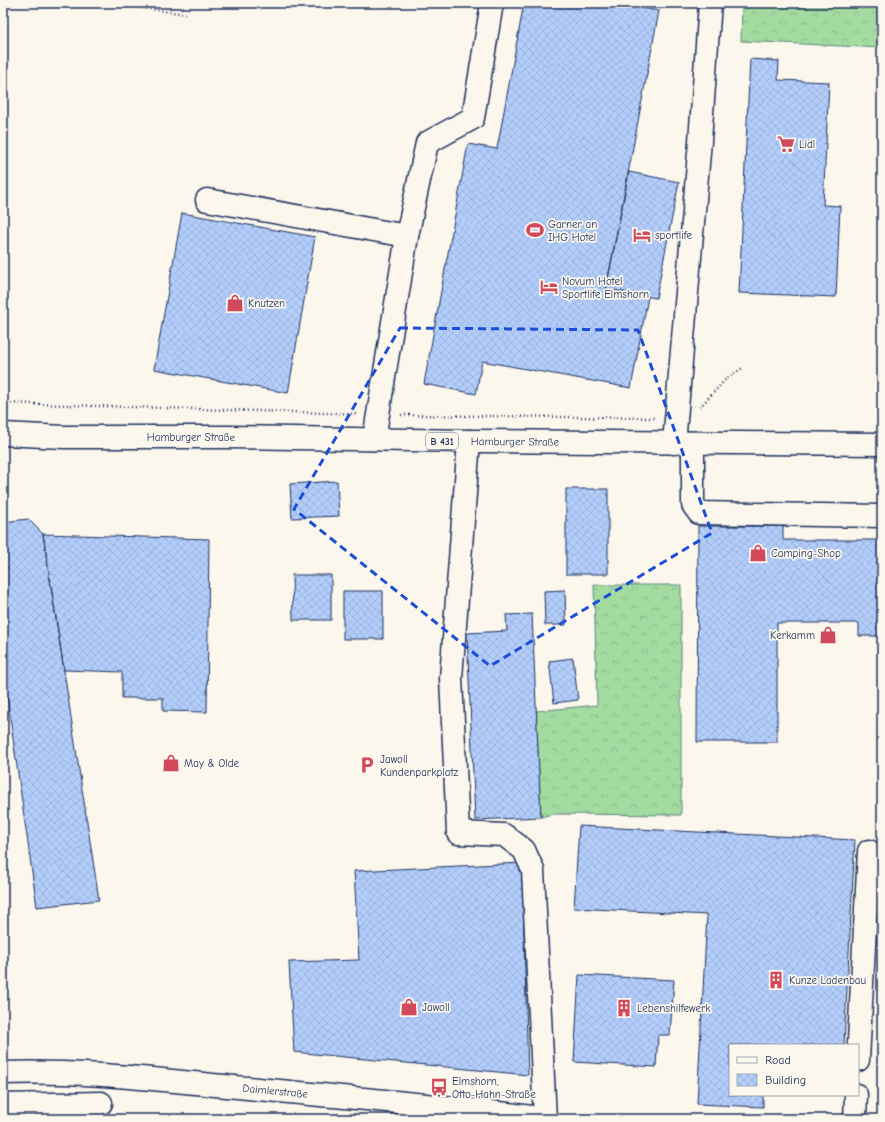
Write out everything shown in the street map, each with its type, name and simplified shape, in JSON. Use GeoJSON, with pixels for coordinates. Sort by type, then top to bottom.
{"type":"FeatureCollection","features":[{"type":"Feature","properties":{"kind":"main road"},"geometry":{"type":"LineString","coordinates":[[374,439],[407,236],[427,143],[473,118],[492,3]]}},
{"type":"Feature","properties":{"kind":"main road"},"geometry":{"type":"LineString","coordinates":[[710,3],[700,133],[683,418],[683,443],[693,505],[699,512],[882,516]]}},
{"type":"Feature","properties":{"kind":"main road"},"geometry":{"type":"LineString","coordinates":[[207,200],[407,236]]}},
{"type":"Feature","properties":{"kind":"main road","name":"Hamburger Straße"},"geometry":{"type":"LineString","coordinates":[[3,434],[64,437],[374,439],[469,442],[882,444]]}},
{"type":"Feature","properties":{"kind":"main road"},"geometry":{"type":"LineString","coordinates":[[469,442],[451,678],[458,833],[504,835],[524,850],[533,870],[546,1119]]}},
{"type":"Feature","properties":{"kind":"main road"},"geometry":{"type":"LineString","coordinates":[[859,1044],[869,851]]}},
{"type":"Feature","properties":{"kind":"main road","name":"Daimlerstraße"},"geometry":{"type":"LineString","coordinates":[[3,1073],[28,1072],[99,1074],[400,1110],[546,1119]]}},
{"type":"Feature","properties":{"kind":"main road"},"geometry":{"type":"LineString","coordinates":[[3,1105],[101,1111],[99,1074]]}},
{"type":"Feature","properties":{"kind":"main road"},"geometry":{"type":"LineString","coordinates":[[855,1119],[856,1096]]}},
{"type":"Feature","properties":{"kind":"path"},"geometry":{"type":"LineString","coordinates":[[106,3],[186,14]]}},
{"type":"Feature","properties":{"kind":"path"},"geometry":{"type":"LineString","coordinates":[[3,403],[377,414],[683,418],[726,379],[744,367]]}},
{"type":"Feature","properties":{"kind":"highlighted area"},"geometry":{"type":"Polygon","coordinates":[[[400,328],[638,330],[712,533],[490,666],[294,509],[400,328]]]}},
{"type":"Feature","properties":{"kind":"green space"},"geometry":{"type":"Polygon","coordinates":[[[742,3],[876,3],[882,5],[882,48],[741,41],[742,3]]]}},
{"type":"Feature","properties":{"kind":"green space"},"geometry":{"type":"Polygon","coordinates":[[[594,585],[681,585],[681,815],[552,814],[541,817],[536,711],[597,705],[594,585]]]}},
{"type":"Feature","properties":{"kind":"building","name":"Garner an IHG Hotel"},"geometry":{"type":"Polygon","coordinates":[[[524,3],[618,3],[659,11],[606,289],[648,297],[631,388],[482,361],[476,394],[424,384],[468,144],[497,149],[524,3]]]}},
{"type":"Feature","properties":{"kind":"building","name":"Lidl"},"geometry":{"type":"Polygon","coordinates":[[[750,59],[779,61],[778,80],[829,82],[823,205],[840,206],[836,297],[739,293],[750,59]]]}},
{"type":"Feature","properties":{"kind":"building","name":"sportlife"},"geometry":{"type":"Polygon","coordinates":[[[629,172],[679,182],[656,298],[606,289],[629,172]]]}},
{"type":"Feature","properties":{"kind":"building","name":"Knutzen"},"geometry":{"type":"Polygon","coordinates":[[[182,213],[315,237],[288,393],[154,369],[182,213]]]}},
{"type":"Feature","properties":{"kind":"building"},"geometry":{"type":"Polygon","coordinates":[[[337,481],[339,516],[292,518],[290,484],[337,481]]]}},
{"type":"Feature","properties":{"kind":"building"},"geometry":{"type":"Polygon","coordinates":[[[566,489],[608,489],[608,574],[566,574],[566,489]]]}},
{"type":"Feature","properties":{"kind":"building"},"geometry":{"type":"Polygon","coordinates":[[[28,519],[43,534],[99,900],[37,907],[3,668],[3,522],[28,519]]]}},
{"type":"Feature","properties":{"kind":"building"},"geometry":{"type":"Polygon","coordinates":[[[698,526],[783,526],[783,540],[882,540],[882,636],[859,636],[859,623],[777,623],[777,742],[697,742],[698,526]]]}},
{"type":"Feature","properties":{"kind":"building"},"geometry":{"type":"Polygon","coordinates":[[[43,534],[209,539],[207,712],[163,711],[163,698],[122,698],[122,672],[64,670],[43,534]]]}},
{"type":"Feature","properties":{"kind":"building"},"geometry":{"type":"Polygon","coordinates":[[[292,575],[331,575],[331,620],[293,620],[292,575]]]}},
{"type":"Feature","properties":{"kind":"building"},"geometry":{"type":"Polygon","coordinates":[[[565,590],[566,625],[545,625],[544,591],[565,590]]]}},
{"type":"Feature","properties":{"kind":"building"},"geometry":{"type":"Polygon","coordinates":[[[343,591],[383,591],[383,639],[343,639],[343,591]]]}},
{"type":"Feature","properties":{"kind":"building"},"geometry":{"type":"Polygon","coordinates":[[[532,614],[541,817],[475,820],[467,633],[507,631],[506,615],[532,614]]]}},
{"type":"Feature","properties":{"kind":"building"},"geometry":{"type":"Polygon","coordinates":[[[573,658],[578,700],[554,703],[549,661],[573,658]]]}},
{"type":"Feature","properties":{"kind":"building","name":"Kunze Ladenbau"},"geometry":{"type":"Polygon","coordinates":[[[579,826],[855,840],[844,1044],[729,1044],[729,1096],[763,1096],[763,1107],[697,1104],[707,915],[574,908],[579,826]]]}},
{"type":"Feature","properties":{"kind":"building","name":"Jawoll"},"geometry":{"type":"Polygon","coordinates":[[[522,863],[528,1075],[294,1052],[289,962],[359,960],[354,871],[522,863]]]}},
{"type":"Feature","properties":{"kind":"building","name":"Lebenshilfewerk"},"geometry":{"type":"Polygon","coordinates":[[[579,975],[674,980],[670,1035],[658,1035],[656,1067],[574,1062],[579,975]]]}},
{"type":"Feature","properties":{"kind":"building"},"geometry":{"type":"Polygon","coordinates":[[[91,1113],[91,1119],[27,1119],[27,1118],[91,1113]]]}},
{"type":"Feature","properties":{"kind":"place","name":"Lidl"},"geometry":{"type":"Point","coordinates":[786,144]}},
{"type":"Feature","properties":{"kind":"place","name":"Garner an IHG Hotel"},"geometry":{"type":"Point","coordinates":[535,230]}},
{"type":"Feature","properties":{"kind":"place","name":"sportlife"},"geometry":{"type":"Point","coordinates":[642,235]}},
{"type":"Feature","properties":{"kind":"place","name":"Novum Hotel Sportlife Elmshorn"},"geometry":{"type":"Point","coordinates":[549,287]}},
{"type":"Feature","properties":{"kind":"place","name":"Knutzen"},"geometry":{"type":"Point","coordinates":[235,303]}},
{"type":"Feature","properties":{"kind":"place","name":"Camping-Shop"},"geometry":{"type":"Point","coordinates":[758,553]}},
{"type":"Feature","properties":{"kind":"place","name":"Kerkamm"},"geometry":{"type":"Point","coordinates":[828,635]}},
{"type":"Feature","properties":{"kind":"place","name":"May & Olde"},"geometry":{"type":"Point","coordinates":[171,763]}},
{"type":"Feature","properties":{"kind":"place","name":"Jawoll Kundenparkplatz"},"geometry":{"type":"Point","coordinates":[367,765]}},
{"type":"Feature","properties":{"kind":"place","name":"Kunze Ladenbau"},"geometry":{"type":"Point","coordinates":[776,980]}},
{"type":"Feature","properties":{"kind":"place","name":"Jawoll"},"geometry":{"type":"Point","coordinates":[409,1007]}},
{"type":"Feature","properties":{"kind":"place","name":"Lebenshilfewerk"},"geometry":{"type":"Point","coordinates":[624,1008]}},
{"type":"Feature","properties":{"kind":"place","name":"Elmshorn, Otto-Hahn-Straße"},"geometry":{"type":"Point","coordinates":[439,1087]}}]}
